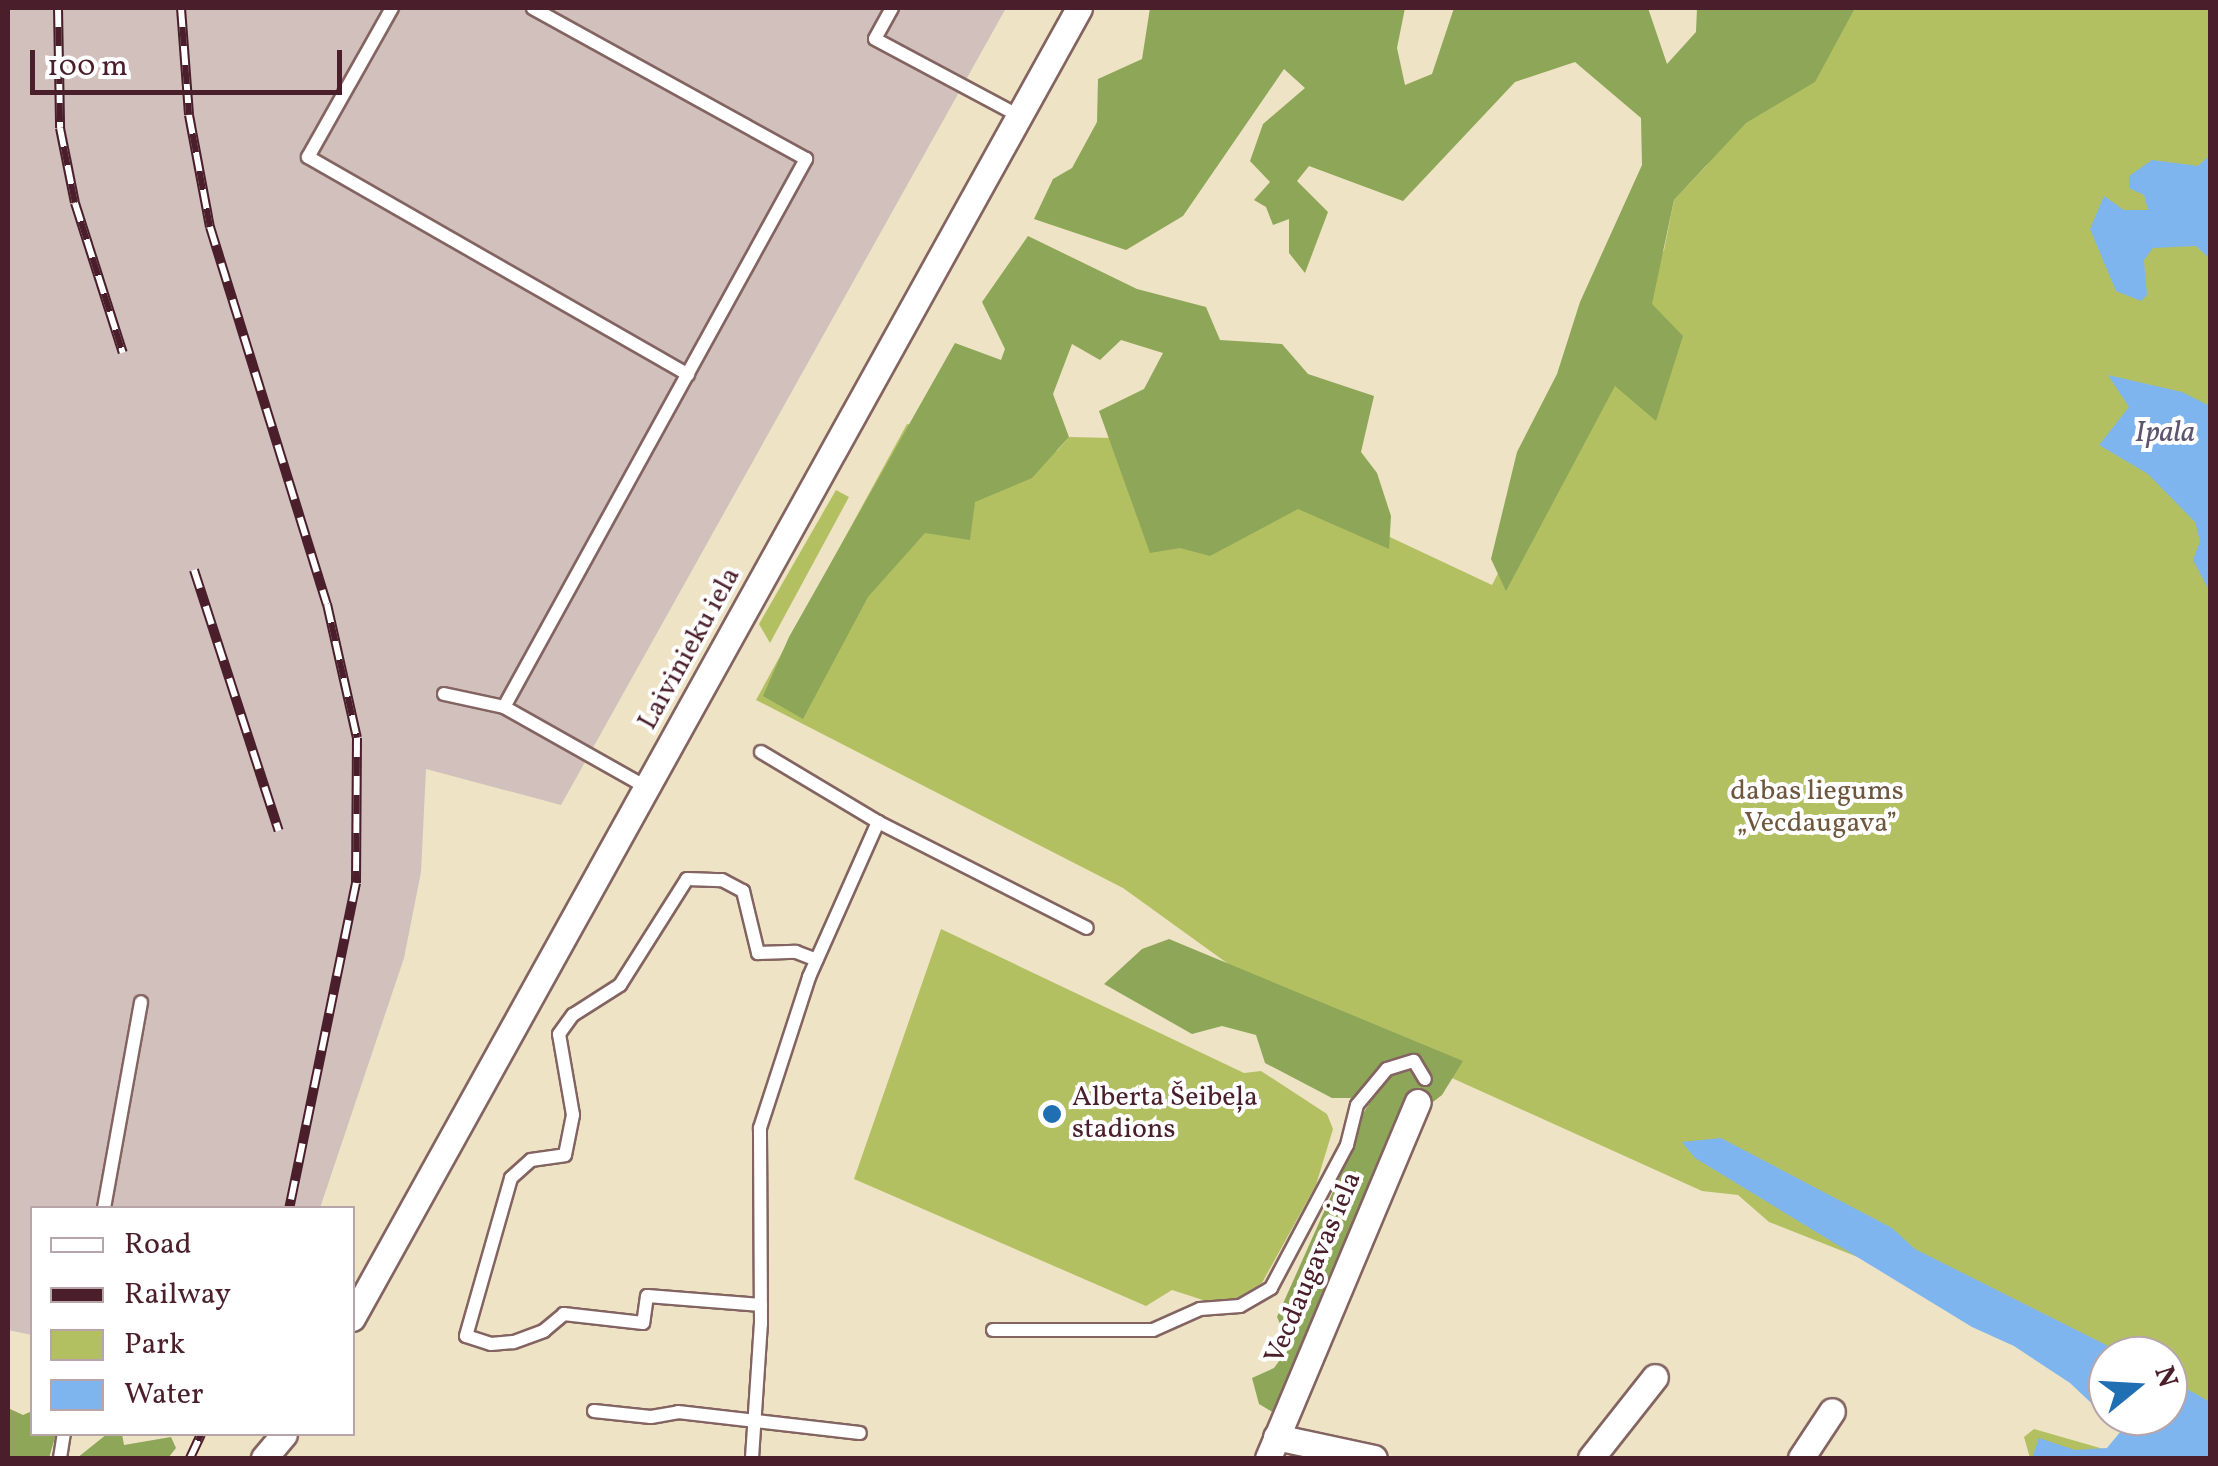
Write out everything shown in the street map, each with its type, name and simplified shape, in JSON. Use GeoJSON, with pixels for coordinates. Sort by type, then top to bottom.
{"type":"FeatureCollection","features":[{"type":"Feature","properties":{"kind":"street","name":"Laivinieku iela"},"geometry":{"type":"LineString","coordinates":[[355,1313],[1079,8]]}},
{"type":"Feature","properties":{"kind":"street","name":"Vecdaugavas iela"},"geometry":{"type":"LineString","coordinates":[[1272,1448],[1421,1091]]}},
{"type":"Feature","properties":{"kind":"street"},"geometry":{"type":"LineString","coordinates":[[1591,1458],[1654,1377]]}},
{"type":"Feature","properties":{"kind":"street"},"geometry":{"type":"LineString","coordinates":[[1801,1458],[1832,1411]]}},
{"type":"Feature","properties":{"kind":"street"},"geometry":{"type":"LineString","coordinates":[[264,1458],[282,1436]]}},
{"type":"Feature","properties":{"kind":"street"},"geometry":{"type":"LineString","coordinates":[[1272,1448],[1374,1458]]}},
{"type":"Feature","properties":{"kind":"lane"},"geometry":{"type":"LineString","coordinates":[[392,8],[308,157],[688,375]]}},
{"type":"Feature","properties":{"kind":"lane"},"geometry":{"type":"LineString","coordinates":[[504,707],[806,158],[533,8]]}},
{"type":"Feature","properties":{"kind":"lane"},"geometry":{"type":"LineString","coordinates":[[892,8],[876,39],[1019,116]]}},
{"type":"Feature","properties":{"kind":"lane"},"geometry":{"type":"LineString","coordinates":[[444,694],[504,707],[648,788]]}},
{"type":"Feature","properties":{"kind":"lane"},"geometry":{"type":"LineString","coordinates":[[760,752],[878,822],[1088,928]]}},
{"type":"Feature","properties":{"kind":"lane"},"geometry":{"type":"LineString","coordinates":[[752,1458],[761,1304],[760,1128],[817,960],[878,822]]}},
{"type":"Feature","properties":{"kind":"lane"},"geometry":{"type":"LineString","coordinates":[[761,1304],[647,1296],[643,1323],[564,1314],[513,1342],[491,1344],[466,1336],[511,1178],[532,1160],[565,1155],[574,1116],[560,1034],[573,1015],[620,985],[687,879],[722,880],[743,891],[758,952],[796,952],[817,960]]}},
{"type":"Feature","properties":{"kind":"lane"},"geometry":{"type":"LineString","coordinates":[[104,1206],[141,1002]]}},
{"type":"Feature","properties":{"kind":"lane"},"geometry":{"type":"LineString","coordinates":[[994,1330],[1153,1330],[1200,1308],[1240,1306],[1271,1288],[1347,1145],[1358,1106],[1387,1069],[1414,1061],[1421,1091]]}},
{"type":"Feature","properties":{"kind":"lane"},"geometry":{"type":"LineString","coordinates":[[594,1411],[651,1417],[678,1412],[860,1433]]}},
{"type":"Feature","properties":{"kind":"shaded area"},"geometry":{"type":"Polygon","coordinates":[[[8,8],[1006,8],[561,805],[426,769],[421,872],[404,958],[321,1206],[30,1206],[30,1335],[8,1330],[8,8]]]}},
{"type":"Feature","properties":{"kind":"green space"},"geometry":{"type":"Polygon","coordinates":[[[1150,8],[1405,8],[1397,48],[1405,85],[1432,74],[1454,8],[1648,8],[1667,64],[1696,32],[1697,8],[1855,8],[1815,82],[1746,123],[1674,200],[1652,304],[1683,336],[1656,421],[1615,386],[1506,591],[1491,559],[1517,452],[1557,374],[1580,302],[1642,165],[1641,118],[1575,62],[1515,82],[1403,201],[1309,166],[1297,181],[1328,212],[1305,273],[1289,253],[1289,219],[1273,225],[1266,207],[1254,200],[1270,182],[1250,161],[1263,124],[1305,88],[1284,69],[1183,216],[1126,250],[1034,219],[1053,179],[1072,168],[1097,122],[1098,79],[1142,59],[1150,8]]]}},
{"type":"Feature","properties":{"kind":"green space","name":"dabas liegums „Vecdaugava”"},"geometry":{"type":"Polygon","coordinates":[[[1738,8],[2210,8],[2210,1458],[2030,1458],[2024,1437],[2034,1429],[2107,1450],[2132,1436],[2188,1436],[2188,1336],[2088,1336],[2088,1348],[1769,1222],[1738,1195],[1702,1191],[1277,999],[1123,888],[756,700],[907,424],[1057,451],[1069,437],[1114,438],[1294,492],[1492,585],[1664,250],[1674,200],[1707,165],[1738,8]]]}},
{"type":"Feature","properties":{"kind":"green space"},"geometry":{"type":"Polygon","coordinates":[[[1028,236],[1137,289],[1206,307],[1220,340],[1282,344],[1308,374],[1374,396],[1361,452],[1377,473],[1391,516],[1389,549],[1298,509],[1210,556],[1180,548],[1150,553],[1099,411],[1144,389],[1163,353],[1121,340],[1100,360],[1072,344],[1053,394],[1069,437],[1032,478],[975,502],[970,540],[925,533],[868,597],[803,719],[763,696],[789,637],[955,343],[1001,360],[1005,349],[982,302],[1028,236]]]}},
{"type":"Feature","properties":{"kind":"green space"},"geometry":{"type":"Polygon","coordinates":[[[836,490],[849,497],[770,643],[759,624],[836,490]]]}},
{"type":"Feature","properties":{"kind":"green space","name":"Alberta Šeibeļa stadions"},"geometry":{"type":"Polygon","coordinates":[[[941,929],[1244,1073],[1261,1071],[1327,1114],[1333,1129],[1316,1185],[1262,1283],[1235,1299],[1206,1301],[1172,1290],[1146,1306],[854,1179],[941,929]]]}},
{"type":"Feature","properties":{"kind":"green space"},"geometry":{"type":"Polygon","coordinates":[[[1169,939],[1463,1061],[1442,1095],[1416,1115],[1274,1413],[1259,1404],[1252,1378],[1274,1368],[1290,1346],[1277,1317],[1352,1149],[1355,1126],[1373,1098],[1332,1098],[1265,1063],[1256,1035],[1222,1026],[1192,1034],[1104,984],[1142,949],[1169,939]]]}},
{"type":"Feature","properties":{"kind":"green space"},"geometry":{"type":"Polygon","coordinates":[[[8,1408],[23,1415],[30,1412],[30,1436],[55,1436],[49,1458],[8,1458],[8,1408]]]}},
{"type":"Feature","properties":{"kind":"green space"},"geometry":{"type":"Polygon","coordinates":[[[104,1436],[122,1436],[124,1445],[171,1437],[176,1448],[168,1458],[77,1458],[104,1436]]]}},
{"type":"Feature","properties":{"kind":"water"},"geometry":{"type":"Polygon","coordinates":[[[2210,155],[2210,259],[2196,246],[2153,248],[2144,260],[2147,295],[2141,301],[2116,291],[2090,229],[2104,196],[2124,210],[2148,210],[2144,195],[2129,188],[2129,176],[2152,160],[2198,166],[2210,155]]]}},
{"type":"Feature","properties":{"kind":"water","name":"Ipala"},"geometry":{"type":"Polygon","coordinates":[[[2108,375],[2182,392],[2210,406],[2210,592],[2193,560],[2200,541],[2195,522],[2148,474],[2099,445],[2129,407],[2108,375]]]}},
{"type":"Feature","properties":{"kind":"water"},"geometry":{"type":"Polygon","coordinates":[[[1721,1138],[1892,1228],[1915,1249],[2088,1336],[2088,1400],[2070,1383],[2014,1346],[1972,1327],[1695,1158],[1682,1142],[1721,1138]]]}},
{"type":"Feature","properties":{"kind":"water"},"geometry":{"type":"Polygon","coordinates":[[[2188,1389],[2210,1402],[2210,1458],[2032,1458],[2039,1438],[2075,1450],[2107,1448],[2117,1436],[2188,1436],[2188,1389]]]}},
{"type":"Feature","properties":{"kind":"railway"},"geometry":{"type":"LineString","coordinates":[[58,8],[60,128],[75,203],[123,353]]}},
{"type":"Feature","properties":{"kind":"railway"},"geometry":{"type":"LineString","coordinates":[[181,8],[189,115],[210,227],[327,604],[357,738],[356,883],[289,1206]]}},
{"type":"Feature","properties":{"kind":"railway"},"geometry":{"type":"LineString","coordinates":[[194,570],[279,831]]}},
{"type":"Feature","properties":{"kind":"railway"},"geometry":{"type":"LineString","coordinates":[[190,1458],[200,1436]]}},
{"type":"Feature","properties":{"kind":"place","name":"Alberta Šeibeļa stadions"},"geometry":{"type":"Point","coordinates":[1052,1114]}}]}
